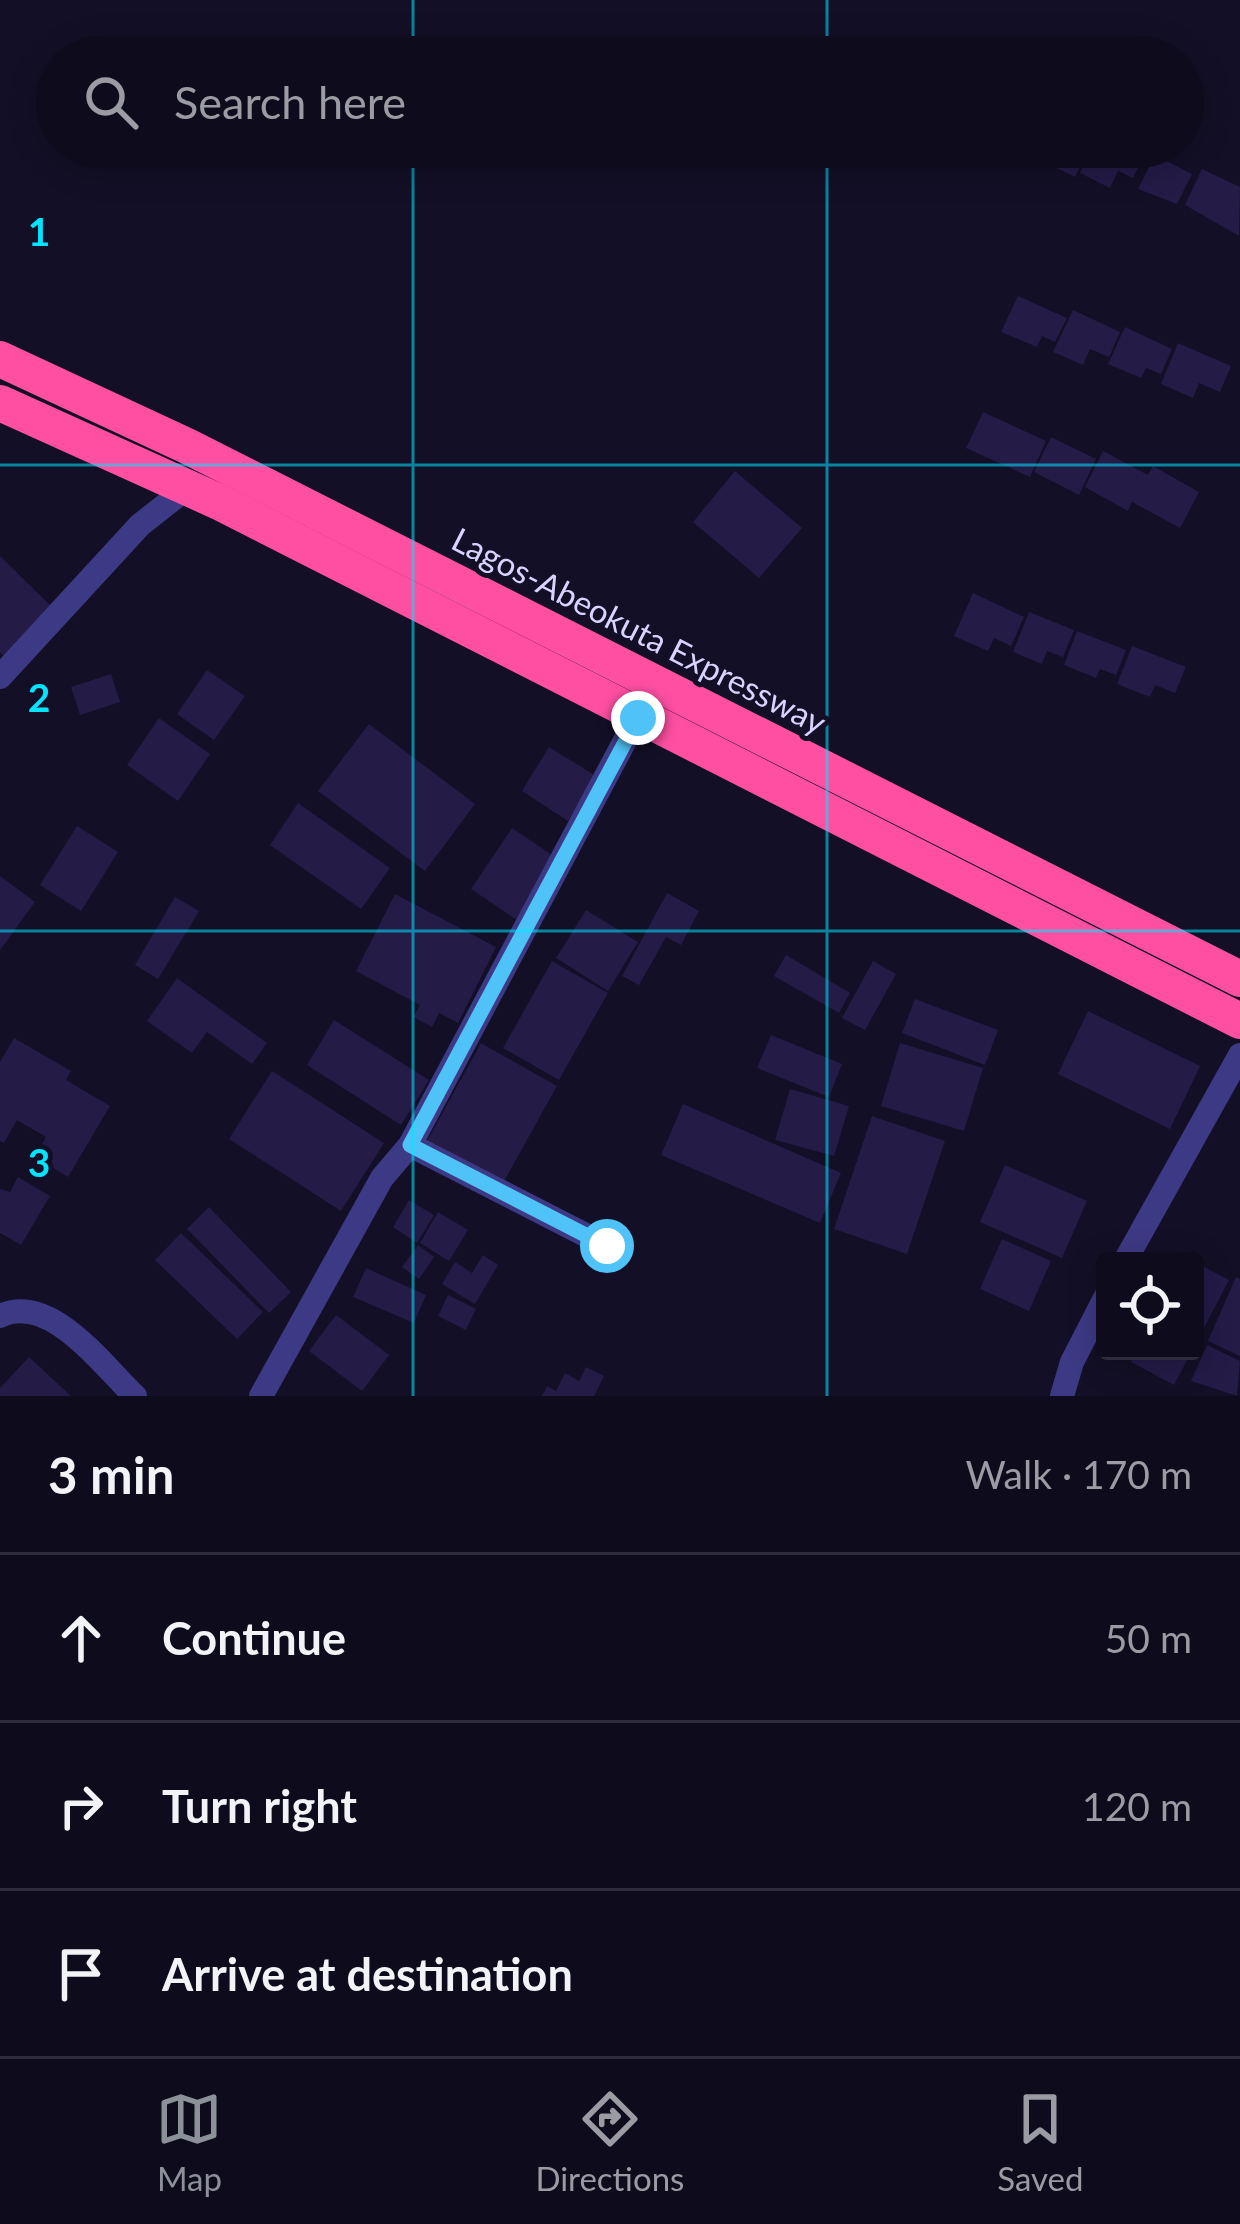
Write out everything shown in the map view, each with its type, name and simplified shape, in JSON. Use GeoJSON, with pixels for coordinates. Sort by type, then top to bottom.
{"type":"FeatureCollection","features":[{"type":"Feature","properties":{"kind":"highway","name":"Lagos-Abeokuta Expressway"},"geometry":{"type":"LineString","coordinates":[[0,359],[187,446],[1240,979]]}},
{"type":"Feature","properties":{"kind":"highway"},"geometry":{"type":"LineString","coordinates":[[0,403],[187,488],[1240,1021]]}},
{"type":"Feature","properties":{"kind":"street"},"geometry":{"type":"LineString","coordinates":[[0,677],[140,524],[187,488]]}},
{"type":"Feature","properties":{"kind":"street"},"geometry":{"type":"LineString","coordinates":[[260,1396],[382,1178],[410,1145],[638,718]]}},
{"type":"Feature","properties":{"kind":"street"},"geometry":{"type":"LineString","coordinates":[[1130,1252],[1240,1055]]}},
{"type":"Feature","properties":{"kind":"street"},"geometry":{"type":"LineString","coordinates":[[410,1145],[607,1246]]}},
{"type":"Feature","properties":{"kind":"street"},"geometry":{"type":"LineString","coordinates":[[0,1316],[26,1308],[50,1317],[135,1396]]}},
{"type":"Feature","properties":{"kind":"street"},"geometry":{"type":"LineString","coordinates":[[1062,1396],[1072,1362],[1096,1315]]}},
{"type":"Feature","properties":{"kind":"building"},"geometry":{"type":"Polygon","coordinates":[[[1057,168],[1080,168],[1075,177],[1057,168]]]}},
{"type":"Feature","properties":{"kind":"building"},"geometry":{"type":"Polygon","coordinates":[[[1082,168],[1138,168],[1133,178],[1118,171],[1110,188],[1080,173],[1082,168]]]}},
{"type":"Feature","properties":{"kind":"building"},"geometry":{"type":"Polygon","coordinates":[[[1148,168],[1180,168],[1192,174],[1177,204],[1138,189],[1148,168]]]}},
{"type":"Feature","properties":{"kind":"building"},"geometry":{"type":"Polygon","coordinates":[[[1202,169],[1240,187],[1239,236],[1185,205],[1202,169]]]}},
{"type":"Feature","properties":{"kind":"building"},"geometry":{"type":"Polygon","coordinates":[[[1018,296],[1067,318],[1055,342],[1042,336],[1037,347],[1001,332],[1018,296]]]}},
{"type":"Feature","properties":{"kind":"building"},"geometry":{"type":"Polygon","coordinates":[[[1073,310],[1120,332],[1109,357],[1090,349],[1083,365],[1053,352],[1073,310]]]}},
{"type":"Feature","properties":{"kind":"building"},"geometry":{"type":"Polygon","coordinates":[[[1125,327],[1172,349],[1161,374],[1146,368],[1141,378],[1108,364],[1125,327]]]}},
{"type":"Feature","properties":{"kind":"building"},"geometry":{"type":"Polygon","coordinates":[[[1178,343],[1231,366],[1220,392],[1199,383],[1193,398],[1161,384],[1178,343]]]}},
{"type":"Feature","properties":{"kind":"building"},"geometry":{"type":"Polygon","coordinates":[[[983,412],[1046,441],[1030,477],[966,448],[983,412]]]}},
{"type":"Feature","properties":{"kind":"building"},"geometry":{"type":"Polygon","coordinates":[[[1051,437],[1096,459],[1079,495],[1034,472],[1051,437]]]}},
{"type":"Feature","properties":{"kind":"building"},"geometry":{"type":"Polygon","coordinates":[[[1103,451],[1148,475],[1153,466],[1199,492],[1180,528],[1132,502],[1128,511],[1085,487],[1103,451]]]}},
{"type":"Feature","properties":{"kind":"building"},"geometry":{"type":"Polygon","coordinates":[[[735,471],[802,528],[759,578],[693,522],[735,471]]]}},
{"type":"Feature","properties":{"kind":"building"},"geometry":{"type":"Polygon","coordinates":[[[0,556],[53,608],[5,657],[0,652],[0,556]]]}},
{"type":"Feature","properties":{"kind":"building"},"geometry":{"type":"Polygon","coordinates":[[[973,593],[1024,617],[1011,646],[994,638],[988,651],[954,636],[973,593]]]}},
{"type":"Feature","properties":{"kind":"building"},"geometry":{"type":"Polygon","coordinates":[[[1029,612],[1074,630],[1063,657],[1047,651],[1042,664],[1013,652],[1029,612]]]}},
{"type":"Feature","properties":{"kind":"building"},"geometry":{"type":"Polygon","coordinates":[[[1077,631],[1126,650],[1116,675],[1100,669],[1096,678],[1064,665],[1077,631]]]}},
{"type":"Feature","properties":{"kind":"building"},"geometry":{"type":"Polygon","coordinates":[[[1132,646],[1186,667],[1175,693],[1155,685],[1150,697],[1117,684],[1132,646]]]}},
{"type":"Feature","properties":{"kind":"building"},"geometry":{"type":"Polygon","coordinates":[[[207,670],[245,696],[214,740],[177,714],[207,670]]]}},
{"type":"Feature","properties":{"kind":"building"},"geometry":{"type":"Polygon","coordinates":[[[111,674],[120,702],[80,715],[71,687],[111,674]]]}},
{"type":"Feature","properties":{"kind":"building"},"geometry":{"type":"Polygon","coordinates":[[[159,718],[210,754],[178,801],[127,765],[159,718]]]}},
{"type":"Feature","properties":{"kind":"building"},"geometry":{"type":"Polygon","coordinates":[[[369,724],[475,804],[425,871],[318,791],[369,724]]]}},
{"type":"Feature","properties":{"kind":"building"},"geometry":{"type":"Polygon","coordinates":[[[549,747],[596,776],[568,821],[522,791],[549,747]]]}},
{"type":"Feature","properties":{"kind":"building"},"geometry":{"type":"Polygon","coordinates":[[[298,803],[390,868],[361,909],[270,845],[298,803]]]}},
{"type":"Feature","properties":{"kind":"building"},"geometry":{"type":"Polygon","coordinates":[[[77,826],[118,852],[81,911],[40,885],[77,826]]]}},
{"type":"Feature","properties":{"kind":"building"},"geometry":{"type":"Polygon","coordinates":[[[512,828],[561,861],[520,922],[471,889],[512,828]]]}},
{"type":"Feature","properties":{"kind":"building"},"geometry":{"type":"Polygon","coordinates":[[[0,876],[35,902],[0,950],[0,876]]]}},
{"type":"Feature","properties":{"kind":"building"},"geometry":{"type":"Polygon","coordinates":[[[667,893],[699,911],[681,945],[666,937],[639,985],[622,976],[667,893]]]}},
{"type":"Feature","properties":{"kind":"building"},"geometry":{"type":"Polygon","coordinates":[[[395,894],[496,947],[458,1023],[439,1013],[432,1027],[413,1017],[420,1005],[356,971],[395,894]]]}},
{"type":"Feature","properties":{"kind":"building"},"geometry":{"type":"Polygon","coordinates":[[[175,897],[199,911],[158,979],[135,965],[175,897]]]}},
{"type":"Feature","properties":{"kind":"building"},"geometry":{"type":"Polygon","coordinates":[[[586,910],[638,942],[608,991],[556,958],[586,910]]]}},
{"type":"Feature","properties":{"kind":"building"},"geometry":{"type":"Polygon","coordinates":[[[786,955],[850,993],[839,1013],[774,976],[786,955]]]}},
{"type":"Feature","properties":{"kind":"building"},"geometry":{"type":"Polygon","coordinates":[[[552,961],[608,993],[559,1080],[503,1048],[552,961]]]}},
{"type":"Feature","properties":{"kind":"building"},"geometry":{"type":"Polygon","coordinates":[[[873,961],[896,974],[865,1030],[842,1018],[873,961]]]}},
{"type":"Feature","properties":{"kind":"building"},"geometry":{"type":"Polygon","coordinates":[[[177,978],[267,1043],[252,1064],[207,1032],[192,1053],[147,1021],[177,978]]]}},
{"type":"Feature","properties":{"kind":"building"},"geometry":{"type":"Polygon","coordinates":[[[915,999],[998,1030],[985,1065],[902,1033],[915,999]]]}},
{"type":"Feature","properties":{"kind":"building"},"geometry":{"type":"Polygon","coordinates":[[[1088,1011],[1200,1066],[1170,1129],[1058,1074],[1088,1011]]]}},
{"type":"Feature","properties":{"kind":"building"},"geometry":{"type":"Polygon","coordinates":[[[334,1020],[429,1080],[401,1125],[307,1065],[334,1020]]]}},
{"type":"Feature","properties":{"kind":"building"},"geometry":{"type":"Polygon","coordinates":[[[771,1035],[842,1064],[829,1097],[757,1068],[771,1035]]]}},
{"type":"Feature","properties":{"kind":"building"},"geometry":{"type":"Polygon","coordinates":[[[14,1038],[71,1071],[66,1080],[110,1106],[68,1177],[35,1157],[46,1137],[17,1120],[4,1143],[0,1141],[0,1062],[14,1038]]]}},
{"type":"Feature","properties":{"kind":"building"},"geometry":{"type":"Polygon","coordinates":[[[481,1043],[557,1086],[503,1183],[427,1141],[481,1043]]]}},
{"type":"Feature","properties":{"kind":"building"},"geometry":{"type":"Polygon","coordinates":[[[900,1043],[983,1068],[964,1131],[881,1106],[900,1043]]]}},
{"type":"Feature","properties":{"kind":"building"},"geometry":{"type":"Polygon","coordinates":[[[272,1071],[384,1143],[341,1211],[229,1139],[272,1071]]]}},
{"type":"Feature","properties":{"kind":"building"},"geometry":{"type":"Polygon","coordinates":[[[790,1089],[849,1106],[834,1156],[775,1140],[790,1089]]]}},
{"type":"Feature","properties":{"kind":"building"},"geometry":{"type":"Polygon","coordinates":[[[683,1104],[841,1173],[820,1223],[661,1155],[683,1104]]]}},
{"type":"Feature","properties":{"kind":"building"},"geometry":{"type":"Polygon","coordinates":[[[872,1116],[945,1141],[907,1254],[834,1229],[872,1116]]]}},
{"type":"Feature","properties":{"kind":"building"},"geometry":{"type":"Polygon","coordinates":[[[1005,1165],[1087,1201],[1062,1258],[980,1222],[1005,1165]]]}},
{"type":"Feature","properties":{"kind":"building"},"geometry":{"type":"Polygon","coordinates":[[[18,1177],[50,1196],[21,1245],[0,1233],[0,1189],[10,1192],[18,1177]]]}},
{"type":"Feature","properties":{"kind":"building"},"geometry":{"type":"Polygon","coordinates":[[[409,1200],[434,1215],[417,1243],[393,1227],[409,1200]]]}},
{"type":"Feature","properties":{"kind":"building"},"geometry":{"type":"Polygon","coordinates":[[[209,1207],[291,1292],[269,1313],[187,1229],[209,1207]]]}},
{"type":"Feature","properties":{"kind":"building"},"geometry":{"type":"Polygon","coordinates":[[[438,1212],[468,1230],[449,1261],[420,1243],[438,1212]]]}},
{"type":"Feature","properties":{"kind":"building"},"geometry":{"type":"Polygon","coordinates":[[[181,1233],[263,1312],[237,1339],[155,1260],[181,1233]]]}},
{"type":"Feature","properties":{"kind":"building"},"geometry":{"type":"Polygon","coordinates":[[[1002,1239],[1051,1261],[1029,1311],[980,1289],[1002,1239]]]}},
{"type":"Feature","properties":{"kind":"building"},"geometry":{"type":"Polygon","coordinates":[[[418,1245],[434,1257],[419,1279],[402,1267],[418,1245]]]}},
{"type":"Feature","properties":{"kind":"building"},"geometry":{"type":"Polygon","coordinates":[[[483,1255],[498,1265],[475,1304],[442,1284],[455,1262],[472,1273],[483,1255]]]}},
{"type":"Feature","properties":{"kind":"building"},"geometry":{"type":"Polygon","coordinates":[[[1204,1267],[1229,1280],[1204,1328],[1204,1267]]]}},
{"type":"Feature","properties":{"kind":"building"},"geometry":{"type":"Polygon","coordinates":[[[366,1268],[426,1295],[414,1323],[353,1297],[366,1268]]]}},
{"type":"Feature","properties":{"kind":"building"},"geometry":{"type":"Polygon","coordinates":[[[1236,1277],[1240,1279],[1240,1356],[1208,1341],[1236,1277]]]}},
{"type":"Feature","properties":{"kind":"building"},"geometry":{"type":"Polygon","coordinates":[[[448,1295],[476,1309],[466,1330],[438,1316],[448,1295]]]}},
{"type":"Feature","properties":{"kind":"building"},"geometry":{"type":"Polygon","coordinates":[[[336,1315],[389,1355],[362,1391],[309,1351],[336,1315]]]}},
{"type":"Feature","properties":{"kind":"building"},"geometry":{"type":"Polygon","coordinates":[[[1207,1345],[1240,1361],[1237,1396],[1191,1381],[1207,1345]]]}},
{"type":"Feature","properties":{"kind":"building"},"geometry":{"type":"Polygon","coordinates":[[[29,1357],[71,1396],[0,1396],[0,1388],[29,1357]]]}},
{"type":"Feature","properties":{"kind":"building"},"geometry":{"type":"Polygon","coordinates":[[[1132,1360],[1187,1360],[1174,1385],[1132,1360]]]}},
{"type":"Feature","properties":{"kind":"building"},"geometry":{"type":"Polygon","coordinates":[[[586,1367],[604,1376],[594,1396],[542,1396],[547,1386],[556,1391],[565,1373],[579,1381],[586,1367]]]}},
{"type":"Feature","properties":{"kind":"route"},"geometry":{"type":"LineString","coordinates":[[607,1246],[410,1145],[638,718]]}}]}
